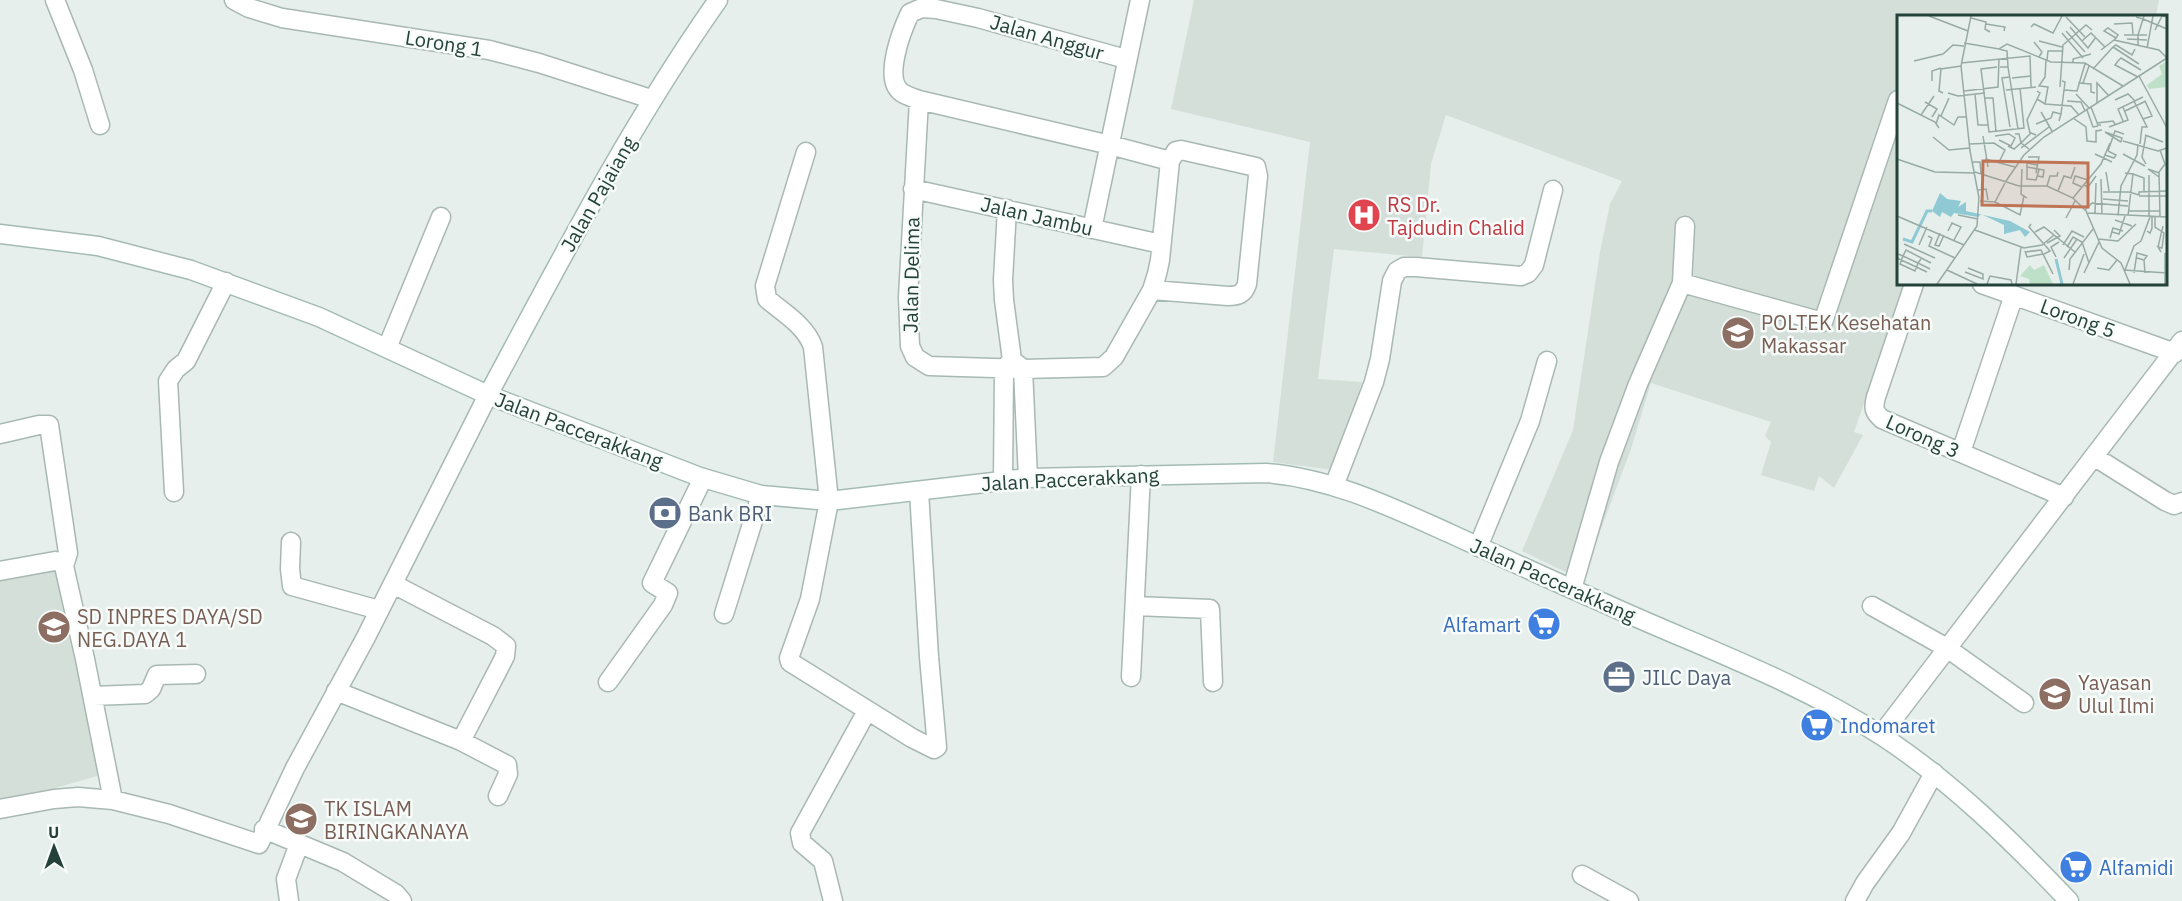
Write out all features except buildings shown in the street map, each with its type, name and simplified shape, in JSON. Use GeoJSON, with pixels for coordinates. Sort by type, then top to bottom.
{"type":"FeatureCollection","features":[{"type":"Feature","properties":{"kind":"street"},"geometry":{"type":"LineString","coordinates":[[55,0],[83,70],[99,125]]}},
{"type":"Feature","properties":{"kind":"street","name":"Lorong 1"},"geometry":{"type":"LineString","coordinates":[[234,0],[249,8],[292,20],[489,50],[539,63],[651,99]]}},
{"type":"Feature","properties":{"kind":"street","name":"Jalan Pajaiang"},"geometry":{"type":"LineString","coordinates":[[264,830],[393,584],[488,394],[556,269],[651,99],[718,0]]}},
{"type":"Feature","properties":{"kind":"street"},"geometry":{"type":"LineString","coordinates":[[1092,229],[1140,0]]}},
{"type":"Feature","properties":{"kind":"street","name":"Jalan Anggur"},"geometry":{"type":"LineString","coordinates":[[919,100],[901,92],[894,83],[894,61],[905,24],[910,14],[916,9],[936,9],[978,18],[1126,60]]}},
{"type":"Feature","properties":{"kind":"street"},"geometry":{"type":"LineString","coordinates":[[919,100],[1170,161]]}},
{"type":"Feature","properties":{"kind":"street","name":"Jalan Delima"},"geometry":{"type":"LineString","coordinates":[[919,100],[912,189],[908,297],[910,346],[915,357],[929,366],[1013,366]]}},
{"type":"Feature","properties":{"kind":"street"},"geometry":{"type":"LineString","coordinates":[[1682,283],[1823,322],[1897,106]]}},
{"type":"Feature","properties":{"kind":"street"},"geometry":{"type":"LineString","coordinates":[[1013,366],[1103,366],[1114,357],[1152,290],[1160,260],[1170,161],[1176,152],[1181,150],[1253,165],[1259,170],[1247,284],[1243,292],[1237,296],[1152,290]]}},
{"type":"Feature","properties":{"kind":"street"},"geometry":{"type":"LineString","coordinates":[[806,152],[765,286],[767,299],[810,336],[829,501],[810,599],[789,658],[790,662],[932,749],[938,747],[929,657],[919,491]]}},
{"type":"Feature","properties":{"kind":"street","name":"Jalan Jambu"},"geometry":{"type":"LineString","coordinates":[[912,189],[1161,244]]}},
{"type":"Feature","properties":{"kind":"street"},"geometry":{"type":"LineString","coordinates":[[1334,486],[1374,382],[1380,359],[1392,281],[1397,271],[1404,267],[1416,267],[1521,276],[1528,273],[1534,265],[1552,190]]}},
{"type":"Feature","properties":{"kind":"street"},"geometry":{"type":"LineString","coordinates":[[1007,209],[1004,300],[1028,478]]}},
{"type":"Feature","properties":{"kind":"street"},"geometry":{"type":"LineString","coordinates":[[387,348],[441,217]]}},
{"type":"Feature","properties":{"kind":"street"},"geometry":{"type":"LineString","coordinates":[[1572,589],[1609,462],[1638,384],[1682,283],[1685,226]]}},
{"type":"Feature","properties":{"kind":"street","name":"Jalan Paccerakkang"},"geometry":{"type":"LineString","coordinates":[[0,234],[98,246],[191,270],[226,282],[319,317],[488,394],[703,478],[761,495],[829,501],[1028,478],[1266,473],[1289,475],[1334,486],[1405,513],[1667,632],[1735,660],[1827,705],[1881,735],[1934,773],[2035,864],[2069,901]]}},
{"type":"Feature","properties":{"kind":"street"},"geometry":{"type":"LineString","coordinates":[[174,492],[168,381],[171,375],[186,362],[226,282]]}},
{"type":"Feature","properties":{"kind":"street","name":"Lorong 3"},"geometry":{"type":"LineString","coordinates":[[1914,285],[1873,406],[1875,413],[1882,419],[2064,497]]}},
{"type":"Feature","properties":{"kind":"street","name":"Lorong 5"},"geometry":{"type":"LineString","coordinates":[[1985,285],[2178,347]]}},
{"type":"Feature","properties":{"kind":"street"},"geometry":{"type":"LineString","coordinates":[[1961,452],[2014,295]]}},
{"type":"Feature","properties":{"kind":"street"},"geometry":{"type":"LineString","coordinates":[[1881,735],[2178,347]]}},
{"type":"Feature","properties":{"kind":"street"},"geometry":{"type":"LineString","coordinates":[[1478,546],[1530,421],[1547,361]]}},
{"type":"Feature","properties":{"kind":"street"},"geometry":{"type":"LineString","coordinates":[[1003,480],[1013,366]]}},
{"type":"Feature","properties":{"kind":"street"},"geometry":{"type":"LineString","coordinates":[[0,434],[49,424],[68,553],[64,566],[93,696],[112,800]]}},
{"type":"Feature","properties":{"kind":"street"},"geometry":{"type":"LineString","coordinates":[[2095,457],[2165,501],[2174,505],[2182,502]]}},
{"type":"Feature","properties":{"kind":"street"},"geometry":{"type":"LineString","coordinates":[[1131,677],[1141,475]]}},
{"type":"Feature","properties":{"kind":"street"},"geometry":{"type":"LineString","coordinates":[[608,682],[663,605],[668,593],[652,583],[703,478]]}},
{"type":"Feature","properties":{"kind":"street"},"geometry":{"type":"LineString","coordinates":[[724,614],[761,495]]}},
{"type":"Feature","properties":{"kind":"street"},"geometry":{"type":"LineString","coordinates":[[291,542],[292,586],[378,610]]}},
{"type":"Feature","properties":{"kind":"street"},"geometry":{"type":"LineString","coordinates":[[0,571],[55,561],[64,566]]}},
{"type":"Feature","properties":{"kind":"street"},"geometry":{"type":"LineString","coordinates":[[393,584],[492,636],[506,646],[501,666],[461,741]]}},
{"type":"Feature","properties":{"kind":"street"},"geometry":{"type":"LineString","coordinates":[[1135,606],[1210,609],[1213,682]]}},
{"type":"Feature","properties":{"kind":"street"},"geometry":{"type":"LineString","coordinates":[[1872,606],[1947,648],[2024,703]]}},
{"type":"Feature","properties":{"kind":"street"},"geometry":{"type":"LineString","coordinates":[[93,696],[144,694],[151,689],[157,675],[196,674]]}},
{"type":"Feature","properties":{"kind":"street"},"geometry":{"type":"LineString","coordinates":[[336,692],[461,741],[507,765],[509,772],[507,779],[498,796]]}},
{"type":"Feature","properties":{"kind":"street"},"geometry":{"type":"LineString","coordinates":[[833,901],[823,861],[802,843],[800,833],[867,711]]}},
{"type":"Feature","properties":{"kind":"street"},"geometry":{"type":"LineString","coordinates":[[1855,901],[1865,883],[1901,833],[1934,773]]}},
{"type":"Feature","properties":{"kind":"street"},"geometry":{"type":"LineString","coordinates":[[0,809],[70,797],[112,800],[169,814],[258,844],[264,830],[343,861],[396,894],[402,901]]}},
{"type":"Feature","properties":{"kind":"street"},"geometry":{"type":"LineString","coordinates":[[289,901],[286,879],[299,844]]}},
{"type":"Feature","properties":{"kind":"street"},"geometry":{"type":"LineString","coordinates":[[1582,874],[1629,901]]}},
{"type":"Feature","properties":{"kind":"shaded area"},"geometry":{"type":"Polygon","coordinates":[[[1194,0],[2159,0],[2156,15],[1897,15],[1897,285],[1905,285],[1854,432],[1863,435],[1834,488],[1819,476],[1814,491],[1761,475],[1771,442],[1765,436],[1771,422],[1651,383],[1631,449],[1582,580],[1522,551],[1573,430],[1600,252],[1610,204],[1622,181],[1446,115],[1431,164],[1422,257],[1334,249],[1318,379],[1362,382],[1333,470],[1273,462],[1310,142],[1171,109],[1194,0]]]}},
{"type":"Feature","properties":{"kind":"shaded area"},"geometry":{"type":"Polygon","coordinates":[[[58,555],[104,774],[0,804],[0,569],[58,555]]]}},
{"type":"Feature","properties":{"kind":"place","name":"RS Dr. Tajdudin Chalid"},"geometry":{"type":"Point","coordinates":[1364,215]}},
{"type":"Feature","properties":{"kind":"place","name":"POLTEK Kesehatan Makassar"},"geometry":{"type":"Point","coordinates":[1738,333]}},
{"type":"Feature","properties":{"kind":"place","name":"Bank BRI"},"geometry":{"type":"Point","coordinates":[665,513]}},
{"type":"Feature","properties":{"kind":"place","name":"Alfamart"},"geometry":{"type":"Point","coordinates":[1544,624]}},
{"type":"Feature","properties":{"kind":"place","name":"SD INPRES DAYA/SD NEG.DAYA 1"},"geometry":{"type":"Point","coordinates":[54,627]}},
{"type":"Feature","properties":{"kind":"place","name":"JILC Daya"},"geometry":{"type":"Point","coordinates":[1619,677]}},
{"type":"Feature","properties":{"kind":"place","name":"Yayasan Ulul Ilmi"},"geometry":{"type":"Point","coordinates":[2055,694]}},
{"type":"Feature","properties":{"kind":"place","name":"Indomaret"},"geometry":{"type":"Point","coordinates":[1817,725]}},
{"type":"Feature","properties":{"kind":"place","name":"TK ISLAM BIRINGKANAYA"},"geometry":{"type":"Point","coordinates":[301,819]}},
{"type":"Feature","properties":{"kind":"place","name":"Alfamidi"},"geometry":{"type":"Point","coordinates":[2076,867]}}]}
